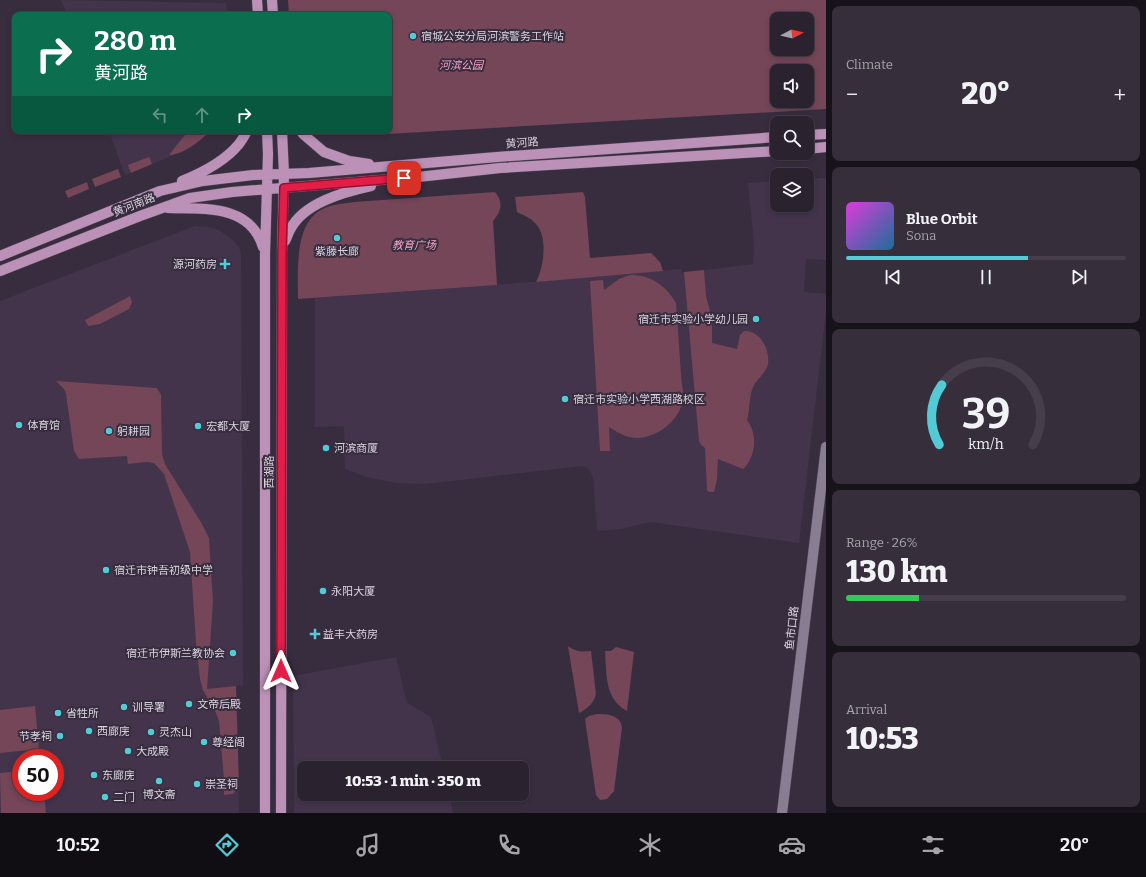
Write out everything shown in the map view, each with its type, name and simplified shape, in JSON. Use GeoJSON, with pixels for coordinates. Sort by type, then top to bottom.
{"type":"FeatureCollection","features":[{"type":"Feature","properties":{"kind":"main road"},"geometry":{"type":"LineString","coordinates":[[257,0],[258,12]]}},
{"type":"Feature","properties":{"kind":"main road"},"geometry":{"type":"LineString","coordinates":[[272,0],[273,12]]}},
{"type":"Feature","properties":{"kind":"main road"},"geometry":{"type":"LineString","coordinates":[[160,191],[193,176],[218,162],[239,145],[245,134]]}},
{"type":"Feature","properties":{"kind":"main road","name":"西湖路"},"geometry":{"type":"LineString","coordinates":[[265,813],[265,254],[268,175],[267,134]]}},
{"type":"Feature","properties":{"kind":"main road","name":"西湖路"},"geometry":{"type":"LineString","coordinates":[[281,813],[282,253],[284,188],[282,134]]}},
{"type":"Feature","properties":{"kind":"main road"},"geometry":{"type":"LineString","coordinates":[[303,134],[324,152],[349,161],[364,164],[415,164]]}},
{"type":"Feature","properties":{"kind":"main road"},"geometry":{"type":"LineString","coordinates":[[814,135],[826,134]]}},
{"type":"Feature","properties":{"kind":"main road","name":"黄河路"},"geometry":{"type":"LineString","coordinates":[[268,175],[770,138]]}},
{"type":"Feature","properties":{"kind":"main road"},"geometry":{"type":"LineString","coordinates":[[814,148],[826,147]]}},
{"type":"Feature","properties":{"kind":"main road","name":"黄河路"},"geometry":{"type":"LineString","coordinates":[[284,188],[418,177],[500,168],[770,150]]}},
{"type":"Feature","properties":{"kind":"main road","name":"黄河南路"},"geometry":{"type":"LineString","coordinates":[[0,256],[160,191],[203,181],[232,177],[268,175]]}},
{"type":"Feature","properties":{"kind":"main road"},"geometry":{"type":"LineString","coordinates":[[282,253],[290,229],[297,219],[312,207],[331,197],[356,189],[418,177]]}},
{"type":"Feature","properties":{"kind":"main road","name":"黄河南路"},"geometry":{"type":"LineString","coordinates":[[0,272],[162,207],[190,198],[232,192],[284,188]]}},
{"type":"Feature","properties":{"kind":"main road"},"geometry":{"type":"LineString","coordinates":[[162,207],[221,210],[234,214],[254,229],[260,238],[265,254]]}},
{"type":"Feature","properties":{"kind":"street","name":"鱼市口路"},"geometry":{"type":"LineString","coordinates":[[782,813],[826,446]]}},
{"type":"Feature","properties":{"kind":"shaded area"},"geometry":{"type":"Polygon","coordinates":[[[61,0],[226,3],[227,12],[66,12],[61,0]]]}},
{"type":"Feature","properties":{"kind":"shaded area"},"geometry":{"type":"Polygon","coordinates":[[[110,134],[192,134],[174,155],[125,175],[110,134]]]}},
{"type":"Feature","properties":{"kind":"shaded area","name":"宿迁市实验小学西湖路校区"},"geometry":{"type":"Polygon","coordinates":[[[826,178],[826,260],[806,259],[804,292],[826,294],[826,311],[799,543],[650,522],[621,529],[597,531],[593,477],[586,467],[581,466],[425,484],[396,483],[367,477],[345,469],[344,426],[315,427],[315,298],[497,285],[681,269],[682,273],[753,264],[754,244],[748,183],[770,181],[770,212],[814,212],[814,179],[826,178]]]}},
{"type":"Feature","properties":{"kind":"shaded area","name":"宿迁市钟吾初级中学"},"geometry":{"type":"Polygon","coordinates":[[[195,226],[219,230],[233,240],[239,247],[241,254],[243,685],[236,686],[239,813],[0,813],[0,301],[195,226]]]}},
{"type":"Feature","properties":{"kind":"shaded area"},"geometry":{"type":"Polygon","coordinates":[[[396,657],[407,703],[431,717],[441,761],[297,761],[297,801],[450,801],[453,813],[294,813],[293,676],[396,657]]]}},
{"type":"Feature","properties":{"kind":"green space","name":"河滨公园"},"geometry":{"type":"Polygon","coordinates":[[[288,0],[826,0],[826,109],[392,134],[392,12],[289,12],[288,0]]]}},
{"type":"Feature","properties":{"kind":"green space"},"geometry":{"type":"Polygon","coordinates":[[[186,134],[207,134],[197,143],[185,150],[174,155],[169,155],[186,134]]]}},
{"type":"Feature","properties":{"kind":"green space","name":"河滨公园"},"geometry":{"type":"Polygon","coordinates":[[[364,134],[387,134],[369,135],[364,134]]]}},
{"type":"Feature","properties":{"kind":"green space"},"geometry":{"type":"Polygon","coordinates":[[[149,157],[152,164],[131,173],[128,165],[149,157]]]}},
{"type":"Feature","properties":{"kind":"green space"},"geometry":{"type":"Polygon","coordinates":[[[118,169],[121,177],[95,187],[92,179],[118,169]]]}},
{"type":"Feature","properties":{"kind":"green space"},"geometry":{"type":"Polygon","coordinates":[[[87,182],[89,189],[68,198],[65,191],[87,182]]]}},
{"type":"Feature","properties":{"kind":"green space","name":"教育广场"},"geometry":{"type":"Polygon","coordinates":[[[495,192],[500,200],[500,210],[493,221],[497,285],[298,299],[298,263],[302,237],[306,226],[312,217],[321,210],[333,205],[354,202],[495,192]]]}},
{"type":"Feature","properties":{"kind":"green space"},"geometry":{"type":"Polygon","coordinates":[[[583,192],[585,197],[590,258],[651,253],[660,262],[663,271],[536,282],[543,260],[544,252],[542,236],[540,230],[534,222],[517,212],[515,197],[583,192]]]}},
{"type":"Feature","properties":{"kind":"green space"},"geometry":{"type":"Polygon","coordinates":[[[704,270],[706,296],[710,311],[709,318],[712,322],[712,343],[737,349],[740,335],[744,331],[750,332],[759,337],[763,342],[766,347],[768,358],[767,367],[753,387],[751,395],[747,420],[751,426],[754,438],[751,458],[743,469],[718,459],[717,479],[714,492],[709,492],[707,490],[705,448],[699,441],[684,272],[704,270]]]}},
{"type":"Feature","properties":{"kind":"green space"},"geometry":{"type":"Polygon","coordinates":[[[630,275],[637,275],[657,282],[667,291],[676,303],[683,400],[673,421],[654,434],[636,438],[625,436],[609,427],[610,451],[600,451],[590,281],[603,280],[604,290],[619,279],[630,275]]]}},
{"type":"Feature","properties":{"kind":"green space"},"geometry":{"type":"Polygon","coordinates":[[[130,296],[132,302],[129,309],[100,324],[88,326],[85,320],[130,296]]]}},
{"type":"Feature","properties":{"kind":"green space"},"geometry":{"type":"Polygon","coordinates":[[[56,381],[157,388],[161,395],[162,454],[165,464],[209,538],[213,602],[207,689],[236,686],[239,786],[233,794],[224,795],[219,721],[203,690],[200,679],[190,552],[164,474],[154,463],[147,462],[128,464],[127,456],[79,459],[74,451],[66,394],[64,389],[56,381]]]}},
{"type":"Feature","properties":{"kind":"green space"},"geometry":{"type":"Polygon","coordinates":[[[568,646],[579,651],[591,651],[596,694],[590,705],[579,713],[568,646]]]}},
{"type":"Feature","properties":{"kind":"green space"},"geometry":{"type":"Polygon","coordinates":[[[616,647],[634,652],[627,711],[614,700],[608,685],[605,651],[611,651],[616,647]]]}},
{"type":"Feature","properties":{"kind":"green space"},"geometry":{"type":"Polygon","coordinates":[[[35,706],[39,749],[12,749],[12,752],[0,753],[0,710],[35,706]]]}},
{"type":"Feature","properties":{"kind":"green space"},"geometry":{"type":"Polygon","coordinates":[[[597,714],[613,716],[619,720],[622,727],[614,791],[607,799],[600,800],[596,795],[585,719],[589,716],[597,714]]]}},
{"type":"Feature","properties":{"kind":"green space"},"geometry":{"type":"Polygon","coordinates":[[[12,772],[12,801],[45,801],[46,813],[1,813],[0,773],[12,772]]]}},
{"type":"Feature","properties":{"kind":"place","name":"宿城公安分局河滨警务工作站"},"geometry":{"type":"Point","coordinates":[413,36]}},
{"type":"Feature","properties":{"kind":"place","name":"紫藤长廊"},"geometry":{"type":"Point","coordinates":[337,238]}},
{"type":"Feature","properties":{"kind":"place","name":"源河药房"},"geometry":{"type":"Point","coordinates":[225,264]}},
{"type":"Feature","properties":{"kind":"place","name":"宿迁市实验小学幼儿园"},"geometry":{"type":"Point","coordinates":[756,319]}},
{"type":"Feature","properties":{"kind":"place","name":"宿迁市实验小学西湖路校区"},"geometry":{"type":"Point","coordinates":[565,399]}},
{"type":"Feature","properties":{"kind":"place","name":"体育馆"},"geometry":{"type":"Point","coordinates":[19,425]}},
{"type":"Feature","properties":{"kind":"place","name":"宏都大厦"},"geometry":{"type":"Point","coordinates":[198,426]}},
{"type":"Feature","properties":{"kind":"place","name":"躬耕园"},"geometry":{"type":"Point","coordinates":[109,431]}},
{"type":"Feature","properties":{"kind":"place","name":"河滨商厦"},"geometry":{"type":"Point","coordinates":[326,448]}},
{"type":"Feature","properties":{"kind":"place","name":"宿迁市钟吾初级中学"},"geometry":{"type":"Point","coordinates":[106,570]}},
{"type":"Feature","properties":{"kind":"place","name":"永阳大厦"},"geometry":{"type":"Point","coordinates":[323,591]}},
{"type":"Feature","properties":{"kind":"place","name":"益丰大药房"},"geometry":{"type":"Point","coordinates":[315,634]}},
{"type":"Feature","properties":{"kind":"place","name":"宿迁市伊斯兰教协会"},"geometry":{"type":"Point","coordinates":[233,653]}},
{"type":"Feature","properties":{"kind":"place","name":"文帝后殿"},"geometry":{"type":"Point","coordinates":[189,704]}},
{"type":"Feature","properties":{"kind":"place","name":"训导署"},"geometry":{"type":"Point","coordinates":[124,707]}},
{"type":"Feature","properties":{"kind":"place","name":"省牲所"},"geometry":{"type":"Point","coordinates":[58,713]}},
{"type":"Feature","properties":{"kind":"place","name":"西廊庑"},"geometry":{"type":"Point","coordinates":[89,731]}},
{"type":"Feature","properties":{"kind":"place","name":"灵杰山"},"geometry":{"type":"Point","coordinates":[151,732]}},
{"type":"Feature","properties":{"kind":"place","name":"节孝祠"},"geometry":{"type":"Point","coordinates":[60,736]}},
{"type":"Feature","properties":{"kind":"place","name":"尊经阁"},"geometry":{"type":"Point","coordinates":[204,742]}},
{"type":"Feature","properties":{"kind":"place","name":"大成殿"},"geometry":{"type":"Point","coordinates":[128,751]}},
{"type":"Feature","properties":{"kind":"place","name":"东廊庑"},"geometry":{"type":"Point","coordinates":[94,775]}},
{"type":"Feature","properties":{"kind":"place","name":"博文斋"},"geometry":{"type":"Point","coordinates":[159,781]}},
{"type":"Feature","properties":{"kind":"place","name":"崇圣祠"},"geometry":{"type":"Point","coordinates":[197,784]}},
{"type":"Feature","properties":{"kind":"place","name":"二门"},"geometry":{"type":"Point","coordinates":[105,797]}},
{"type":"Feature","properties":{"kind":"route"},"geometry":{"type":"LineString","coordinates":[[281,671],[282,253],[284,188],[404,178]]}}]}
